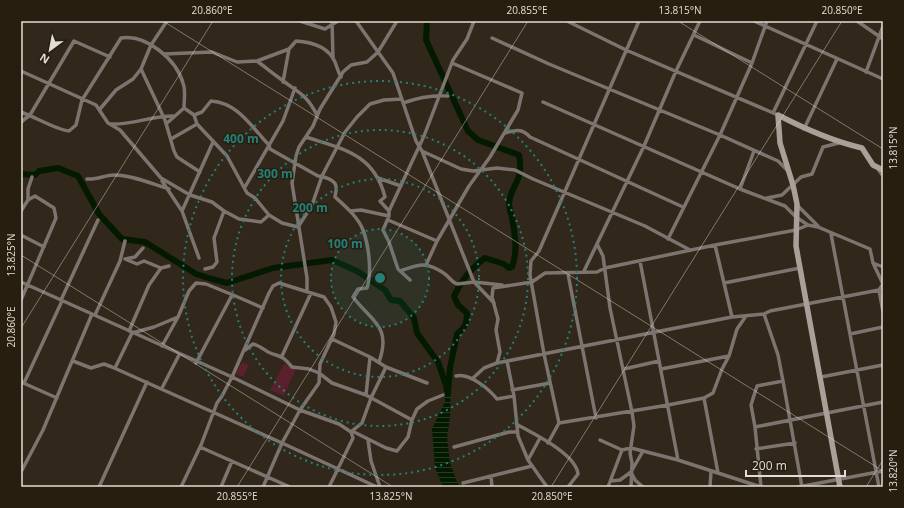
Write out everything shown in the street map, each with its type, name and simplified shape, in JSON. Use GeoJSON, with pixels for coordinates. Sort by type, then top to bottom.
{"type":"FeatureCollection","features":[{"type":"Feature","properties":{"kind":"street"},"geometry":{"type":"LineString","coordinates":[[100,109],[116,90],[133,79],[141,68],[151,45],[167,21]]}},
{"type":"Feature","properties":{"kind":"street"},"geometry":{"type":"LineString","coordinates":[[300,21],[322,28],[331,26],[338,21]]}},
{"type":"Feature","properties":{"kind":"street"},"geometry":{"type":"LineString","coordinates":[[332,21],[333,58],[341,77]]}},
{"type":"Feature","properties":{"kind":"street"},"geometry":{"type":"LineString","coordinates":[[356,21],[393,73],[416,141],[422,151],[474,282],[494,304]]}},
{"type":"Feature","properties":{"kind":"street"},"geometry":{"type":"LineString","coordinates":[[282,356],[309,293],[298,227],[292,177],[299,147],[317,115],[348,67],[363,64],[378,52],[396,21]]}},
{"type":"Feature","properties":{"kind":"street"},"geometry":{"type":"LineString","coordinates":[[410,280],[398,269],[388,239],[383,232],[389,211],[419,146],[452,63],[467,39],[474,21]]}},
{"type":"Feature","properties":{"kind":"street"},"geometry":{"type":"LineString","coordinates":[[567,21],[626,50],[775,114],[804,129],[839,143],[862,148],[880,169],[883,176]]}},
{"type":"Feature","properties":{"kind":"street"},"geometry":{"type":"LineString","coordinates":[[548,443],[559,423],[544,354],[530,275],[531,261],[539,251],[639,21]]}},
{"type":"Feature","properties":{"kind":"street"},"geometry":{"type":"LineString","coordinates":[[584,272],[626,180],[644,146],[676,71],[700,21]]}},
{"type":"Feature","properties":{"kind":"street"},"geometry":{"type":"LineString","coordinates":[[754,21],[883,79]]}},
{"type":"Feature","properties":{"kind":"street"},"geometry":{"type":"LineString","coordinates":[[668,239],[720,135],[752,63],[768,21]]}},
{"type":"Feature","properties":{"kind":"street"},"geometry":{"type":"LineString","coordinates":[[817,21],[805,44],[775,114],[780,143],[793,185],[797,204],[796,230],[800,268],[840,487]]}},
{"type":"Feature","properties":{"kind":"street"},"geometry":{"type":"LineString","coordinates":[[857,21],[881,38]]}},
{"type":"Feature","properties":{"kind":"street"},"geometry":{"type":"LineString","coordinates":[[866,72],[881,38],[883,26]]}},
{"type":"Feature","properties":{"kind":"street"},"geometry":{"type":"LineString","coordinates":[[694,35],[752,63]]}},
{"type":"Feature","properties":{"kind":"street"},"geometry":{"type":"LineString","coordinates":[[21,112],[54,125],[60,131],[69,131],[76,125],[82,100],[121,38],[130,37],[151,45],[164,54],[181,76],[184,85],[184,108]]}},
{"type":"Feature","properties":{"kind":"street"},"geometry":{"type":"LineString","coordinates":[[492,38],[720,135],[778,161],[788,170]]}},
{"type":"Feature","properties":{"kind":"street"},"geometry":{"type":"LineString","coordinates":[[21,122],[30,116],[74,41],[110,57]]}},
{"type":"Feature","properties":{"kind":"street"},"geometry":{"type":"LineString","coordinates":[[164,54],[212,52],[237,62],[257,61],[289,49],[296,41],[317,44],[333,58]]}},
{"type":"Feature","properties":{"kind":"street"},"geometry":{"type":"LineString","coordinates":[[283,82],[289,49]]}},
{"type":"Feature","properties":{"kind":"street"},"geometry":{"type":"LineString","coordinates":[[804,129],[837,59]]}},
{"type":"Feature","properties":{"kind":"street"},"geometry":{"type":"LineString","coordinates":[[257,61],[283,82],[295,88],[310,102],[317,115]]}},
{"type":"Feature","properties":{"kind":"street"},"geometry":{"type":"LineString","coordinates":[[426,265],[437,241],[469,186],[481,170],[518,110],[522,93],[452,63]]}},
{"type":"Feature","properties":{"kind":"street"},"geometry":{"type":"LineString","coordinates":[[141,68],[163,116],[177,157],[200,172]]}},
{"type":"Feature","properties":{"kind":"street"},"geometry":{"type":"LineString","coordinates":[[21,71],[82,100],[91,102],[100,109],[110,124],[120,130],[161,178],[182,211],[199,258]]}},
{"type":"Feature","properties":{"kind":"street"},"geometry":{"type":"LineString","coordinates":[[245,187],[283,121],[295,88]]}},
{"type":"Feature","properties":{"kind":"street"},"geometry":{"type":"LineString","coordinates":[[298,227],[312,205],[322,176],[338,146],[357,117],[370,104],[384,100],[403,101],[439,95],[448,96]]}},
{"type":"Feature","properties":{"kind":"street"},"geometry":{"type":"LineString","coordinates":[[194,115],[202,112],[211,101],[220,102],[232,108],[251,122],[274,151],[296,162],[318,176],[322,176],[334,183],[336,187],[335,197],[350,211],[363,230],[368,253],[369,281],[367,288],[358,289],[353,297],[363,310],[376,321],[381,332],[383,344],[379,362]]}},
{"type":"Feature","properties":{"kind":"street"},"geometry":{"type":"LineString","coordinates":[[543,102],[740,189],[785,206],[796,217],[808,225],[818,227],[831,234],[870,249],[873,263],[883,284],[879,290],[883,312]]}},
{"type":"Feature","properties":{"kind":"street"},"geometry":{"type":"LineString","coordinates":[[184,108],[194,115],[197,124],[227,156],[247,193],[255,198],[270,215],[282,223],[298,227]]}},
{"type":"Feature","properties":{"kind":"street"},"geometry":{"type":"LineString","coordinates":[[166,124],[173,116],[184,108]]}},
{"type":"Feature","properties":{"kind":"street"},"geometry":{"type":"LineString","coordinates":[[110,124],[126,125],[142,120],[163,116],[173,116]]}},
{"type":"Feature","properties":{"kind":"street"},"geometry":{"type":"LineString","coordinates":[[171,138],[197,124]]}},
{"type":"Feature","properties":{"kind":"street"},"geometry":{"type":"LineString","coordinates":[[505,132],[517,129],[526,132],[530,137],[683,207]]}},
{"type":"Feature","properties":{"kind":"street"},"geometry":{"type":"LineString","coordinates":[[306,137],[338,146],[357,155],[368,164],[378,178],[385,196],[380,201],[389,211]]}},
{"type":"Feature","properties":{"kind":"street"},"geometry":{"type":"LineString","coordinates":[[182,211],[213,142]]}},
{"type":"Feature","properties":{"kind":"street"},"geometry":{"type":"LineString","coordinates":[[766,199],[782,195],[801,177],[812,174],[823,147],[839,143]]}},
{"type":"Feature","properties":{"kind":"street"},"geometry":{"type":"LineString","coordinates":[[422,151],[460,169],[481,170],[497,168],[515,170],[533,180],[645,226],[691,251]]}},
{"type":"Feature","properties":{"kind":"street"},"geometry":{"type":"LineString","coordinates":[[740,189],[754,151]]}},
{"type":"Feature","properties":{"kind":"street"},"geometry":{"type":"LineString","coordinates":[[87,179],[94,180],[114,175],[140,180],[168,189]]}},
{"type":"Feature","properties":{"kind":"street"},"geometry":{"type":"LineString","coordinates":[[28,200],[28,189],[32,177]]}},
{"type":"Feature","properties":{"kind":"street"},"geometry":{"type":"LineString","coordinates":[[161,178],[190,195],[212,202],[224,211],[239,219],[251,222],[261,222],[270,215]]}},
{"type":"Feature","properties":{"kind":"street"},"geometry":{"type":"LineString","coordinates":[[378,178],[401,186]]}},
{"type":"Feature","properties":{"kind":"street"},"geometry":{"type":"LineString","coordinates":[[21,211],[28,200],[35,196],[54,208],[56,212],[56,218],[21,300]]}},
{"type":"Feature","properties":{"kind":"street"},"geometry":{"type":"LineString","coordinates":[[797,204],[818,227]]}},
{"type":"Feature","properties":{"kind":"street"},"geometry":{"type":"LineString","coordinates":[[350,211],[361,210],[388,218],[437,241]]}},
{"type":"Feature","properties":{"kind":"street"},"geometry":{"type":"LineString","coordinates":[[205,269],[213,267],[217,262],[214,238],[224,211]]}},
{"type":"Feature","properties":{"kind":"street"},"geometry":{"type":"LineString","coordinates":[[57,398],[22,382],[62,300],[98,220]]}},
{"type":"Feature","properties":{"kind":"street"},"geometry":{"type":"LineString","coordinates":[[497,364],[500,352],[496,330],[498,319],[492,297],[493,288],[532,282],[545,273],[568,274],[597,272],[605,268],[796,230],[808,225]]}},
{"type":"Feature","properties":{"kind":"street"},"geometry":{"type":"LineString","coordinates":[[831,234],[879,487]]}},
{"type":"Feature","properties":{"kind":"street"},"geometry":{"type":"LineString","coordinates":[[21,235],[44,247]]}},
{"type":"Feature","properties":{"kind":"street"},"geometry":{"type":"LineString","coordinates":[[21,472],[43,430],[73,360],[120,261],[125,241]]}},
{"type":"Feature","properties":{"kind":"street"},"geometry":{"type":"LineString","coordinates":[[597,244],[603,256],[610,308],[624,369],[634,426],[631,448],[631,487]]}},
{"type":"Feature","properties":{"kind":"street"},"geometry":{"type":"LineString","coordinates":[[715,245],[732,317]]}},
{"type":"Feature","properties":{"kind":"street"},"geometry":{"type":"LineString","coordinates":[[120,261],[135,258],[143,248]]}},
{"type":"Feature","properties":{"kind":"street"},"geometry":{"type":"LineString","coordinates":[[126,259],[137,264],[144,261],[161,268],[169,266]]}},
{"type":"Feature","properties":{"kind":"street"},"geometry":{"type":"LineString","coordinates":[[640,261],[678,460]]}},
{"type":"Feature","properties":{"kind":"street"},"geometry":{"type":"LineString","coordinates":[[873,263],[883,268]]}},
{"type":"Feature","properties":{"kind":"street"},"geometry":{"type":"LineString","coordinates":[[400,271],[417,264],[426,265],[443,273],[457,284],[474,282],[509,286]]}},
{"type":"Feature","properties":{"kind":"street"},"geometry":{"type":"LineString","coordinates":[[115,368],[149,284],[161,268]]}},
{"type":"Feature","properties":{"kind":"street"},"geometry":{"type":"LineString","coordinates":[[724,283],[800,268]]}},
{"type":"Feature","properties":{"kind":"street"},"geometry":{"type":"LineString","coordinates":[[568,274],[596,418]]}},
{"type":"Feature","properties":{"kind":"street"},"geometry":{"type":"LineString","coordinates":[[21,282],[196,363],[232,377],[260,392],[300,410],[339,424],[368,440],[397,451],[408,437],[412,420],[418,409],[428,401],[443,395]]}},
{"type":"Feature","properties":{"kind":"street"},"geometry":{"type":"LineString","coordinates":[[162,346],[178,317],[189,291],[196,283],[206,284],[263,308]]}},
{"type":"Feature","properties":{"kind":"street"},"geometry":{"type":"LineString","coordinates":[[181,487],[200,447],[215,412],[217,403],[232,377],[273,286],[279,283],[324,297],[331,307],[336,322],[332,339],[325,351],[319,373],[319,383],[300,410],[282,443],[263,487]]}},
{"type":"Feature","properties":{"kind":"street"},"geometry":{"type":"LineString","coordinates":[[472,379],[484,368],[506,361],[732,317],[764,314],[770,311],[879,290]]}},
{"type":"Feature","properties":{"kind":"street"},"geometry":{"type":"LineString","coordinates":[[196,363],[228,299],[233,295]]}},
{"type":"Feature","properties":{"kind":"street"},"geometry":{"type":"LineString","coordinates":[[764,314],[778,355],[791,419],[801,487],[883,471]]}},
{"type":"Feature","properties":{"kind":"street"},"geometry":{"type":"LineString","coordinates":[[559,423],[632,412],[704,398],[713,393],[722,369],[729,356],[737,329],[746,316]]}},
{"type":"Feature","properties":{"kind":"street"},"geometry":{"type":"LineString","coordinates":[[130,332],[154,327],[178,317]]}},
{"type":"Feature","properties":{"kind":"street"},"geometry":{"type":"LineString","coordinates":[[850,334],[883,327]]}},
{"type":"Feature","properties":{"kind":"street"},"geometry":{"type":"LineString","coordinates":[[332,339],[386,366],[427,384]]}},
{"type":"Feature","properties":{"kind":"street"},"geometry":{"type":"LineString","coordinates":[[244,350],[253,344],[282,356],[292,367],[309,369],[319,373],[332,383],[366,395],[412,420]]}},
{"type":"Feature","properties":{"kind":"street"},"geometry":{"type":"LineString","coordinates":[[162,388],[179,355]]}},
{"type":"Feature","properties":{"kind":"street"},"geometry":{"type":"LineString","coordinates":[[661,369],[729,356]]}},
{"type":"Feature","properties":{"kind":"street"},"geometry":{"type":"LineString","coordinates":[[366,395],[370,357]]}},
{"type":"Feature","properties":{"kind":"street"},"geometry":{"type":"LineString","coordinates":[[73,360],[91,368],[104,364],[115,368],[378,487]]}},
{"type":"Feature","properties":{"kind":"street"},"geometry":{"type":"LineString","coordinates":[[506,361],[514,396],[518,425],[517,432],[528,460],[547,487]]}},
{"type":"Feature","properties":{"kind":"street"},"geometry":{"type":"LineString","coordinates":[[624,369],[659,362]]}},
{"type":"Feature","properties":{"kind":"street"},"geometry":{"type":"LineString","coordinates":[[820,376],[883,365]]}},
{"type":"Feature","properties":{"kind":"street"},"geometry":{"type":"LineString","coordinates":[[351,431],[362,423],[371,398],[386,366]]}},
{"type":"Feature","properties":{"kind":"street"},"geometry":{"type":"LineString","coordinates":[[456,376],[472,379],[491,391],[497,400],[514,396]]}},
{"type":"Feature","properties":{"kind":"street"},"geometry":{"type":"LineString","coordinates":[[600,440],[622,450],[631,448],[678,460],[761,487],[755,427],[751,405],[757,386],[783,381]]}},
{"type":"Feature","properties":{"kind":"street"},"geometry":{"type":"LineString","coordinates":[[99,487],[147,382]]}},
{"type":"Feature","properties":{"kind":"street"},"geometry":{"type":"LineString","coordinates":[[512,390],[550,383]]}},
{"type":"Feature","properties":{"kind":"street"},"geometry":{"type":"LineString","coordinates":[[704,398],[718,473]]}},
{"type":"Feature","properties":{"kind":"street"},"geometry":{"type":"LineString","coordinates":[[755,427],[883,402]]}},
{"type":"Feature","properties":{"kind":"street"},"geometry":{"type":"LineString","coordinates":[[518,425],[548,443],[567,457],[578,470],[578,474],[568,487]]}},
{"type":"Feature","properties":{"kind":"street"},"geometry":{"type":"LineString","coordinates":[[329,487],[353,438],[351,431]]}},
{"type":"Feature","properties":{"kind":"street"},"geometry":{"type":"LineString","coordinates":[[454,446],[509,432],[517,432]]}},
{"type":"Feature","properties":{"kind":"street"},"geometry":{"type":"LineString","coordinates":[[528,460],[540,438]]}},
{"type":"Feature","properties":{"kind":"street"},"geometry":{"type":"LineString","coordinates":[[368,440],[371,461],[378,487]]}},
{"type":"Feature","properties":{"kind":"street"},"geometry":{"type":"LineString","coordinates":[[756,449],[795,443]]}},
{"type":"Feature","properties":{"kind":"street"},"geometry":{"type":"LineString","coordinates":[[200,447],[290,487]]}},
{"type":"Feature","properties":{"kind":"street"},"geometry":{"type":"LineString","coordinates":[[608,487],[622,450]]}},
{"type":"Feature","properties":{"kind":"street"},"geometry":{"type":"LineString","coordinates":[[611,481],[620,480],[632,472],[642,451]]}},
{"type":"Feature","properties":{"kind":"street"},"geometry":{"type":"LineString","coordinates":[[221,487],[232,461]]}},
{"type":"Feature","properties":{"kind":"street"},"geometry":{"type":"LineString","coordinates":[[463,482],[532,466]]}},
{"type":"Feature","properties":{"kind":"street"},"geometry":{"type":"LineString","coordinates":[[710,487],[711,471]]}},
{"type":"Feature","properties":{"kind":"street"},"geometry":{"type":"LineString","coordinates":[[632,472],[635,480],[643,487]]}},
{"type":"Feature","properties":{"kind":"street"},"geometry":{"type":"LineString","coordinates":[[491,476],[492,487]]}},
{"type":"Feature","properties":{"kind":"street"},"geometry":{"type":"LineString","coordinates":[[747,487],[748,482]]}},
{"type":"Feature","properties":{"kind":"shaded area"},"geometry":{"type":"Polygon","coordinates":[[[242,362],[249,365],[243,377],[236,374],[242,362]]]}},
{"type":"Feature","properties":{"kind":"shaded area"},"geometry":{"type":"Polygon","coordinates":[[[284,364],[296,369],[284,396],[270,390],[284,364]]]}},
{"type":"Feature","properties":{"kind":"shaded area"},"geometry":{"type":"Polygon","coordinates":[[[443,385],[451,385],[450,418],[447,437],[450,463],[459,487],[443,487],[435,468],[432,429],[445,402],[443,385]]]}},
{"type":"Feature","properties":{"kind":"waterway"},"geometry":{"type":"LineString","coordinates":[[427,21],[426,40],[468,131],[478,140],[519,155],[520,164],[519,177],[510,196],[509,203],[514,230],[514,261],[512,267],[509,268],[504,264],[485,258],[467,275],[454,296],[458,305],[467,313],[467,317],[465,325],[457,334],[450,368],[448,393]]}},
{"type":"Feature","properties":{"kind":"waterway"},"geometry":{"type":"LineString","coordinates":[[21,174],[35,175],[39,171],[58,168],[78,176],[99,214],[122,239],[145,242],[196,274],[212,279],[227,283],[273,268],[332,260],[357,271],[385,290],[391,300],[400,301],[414,318],[417,333],[438,362],[447,388]]}}]}
